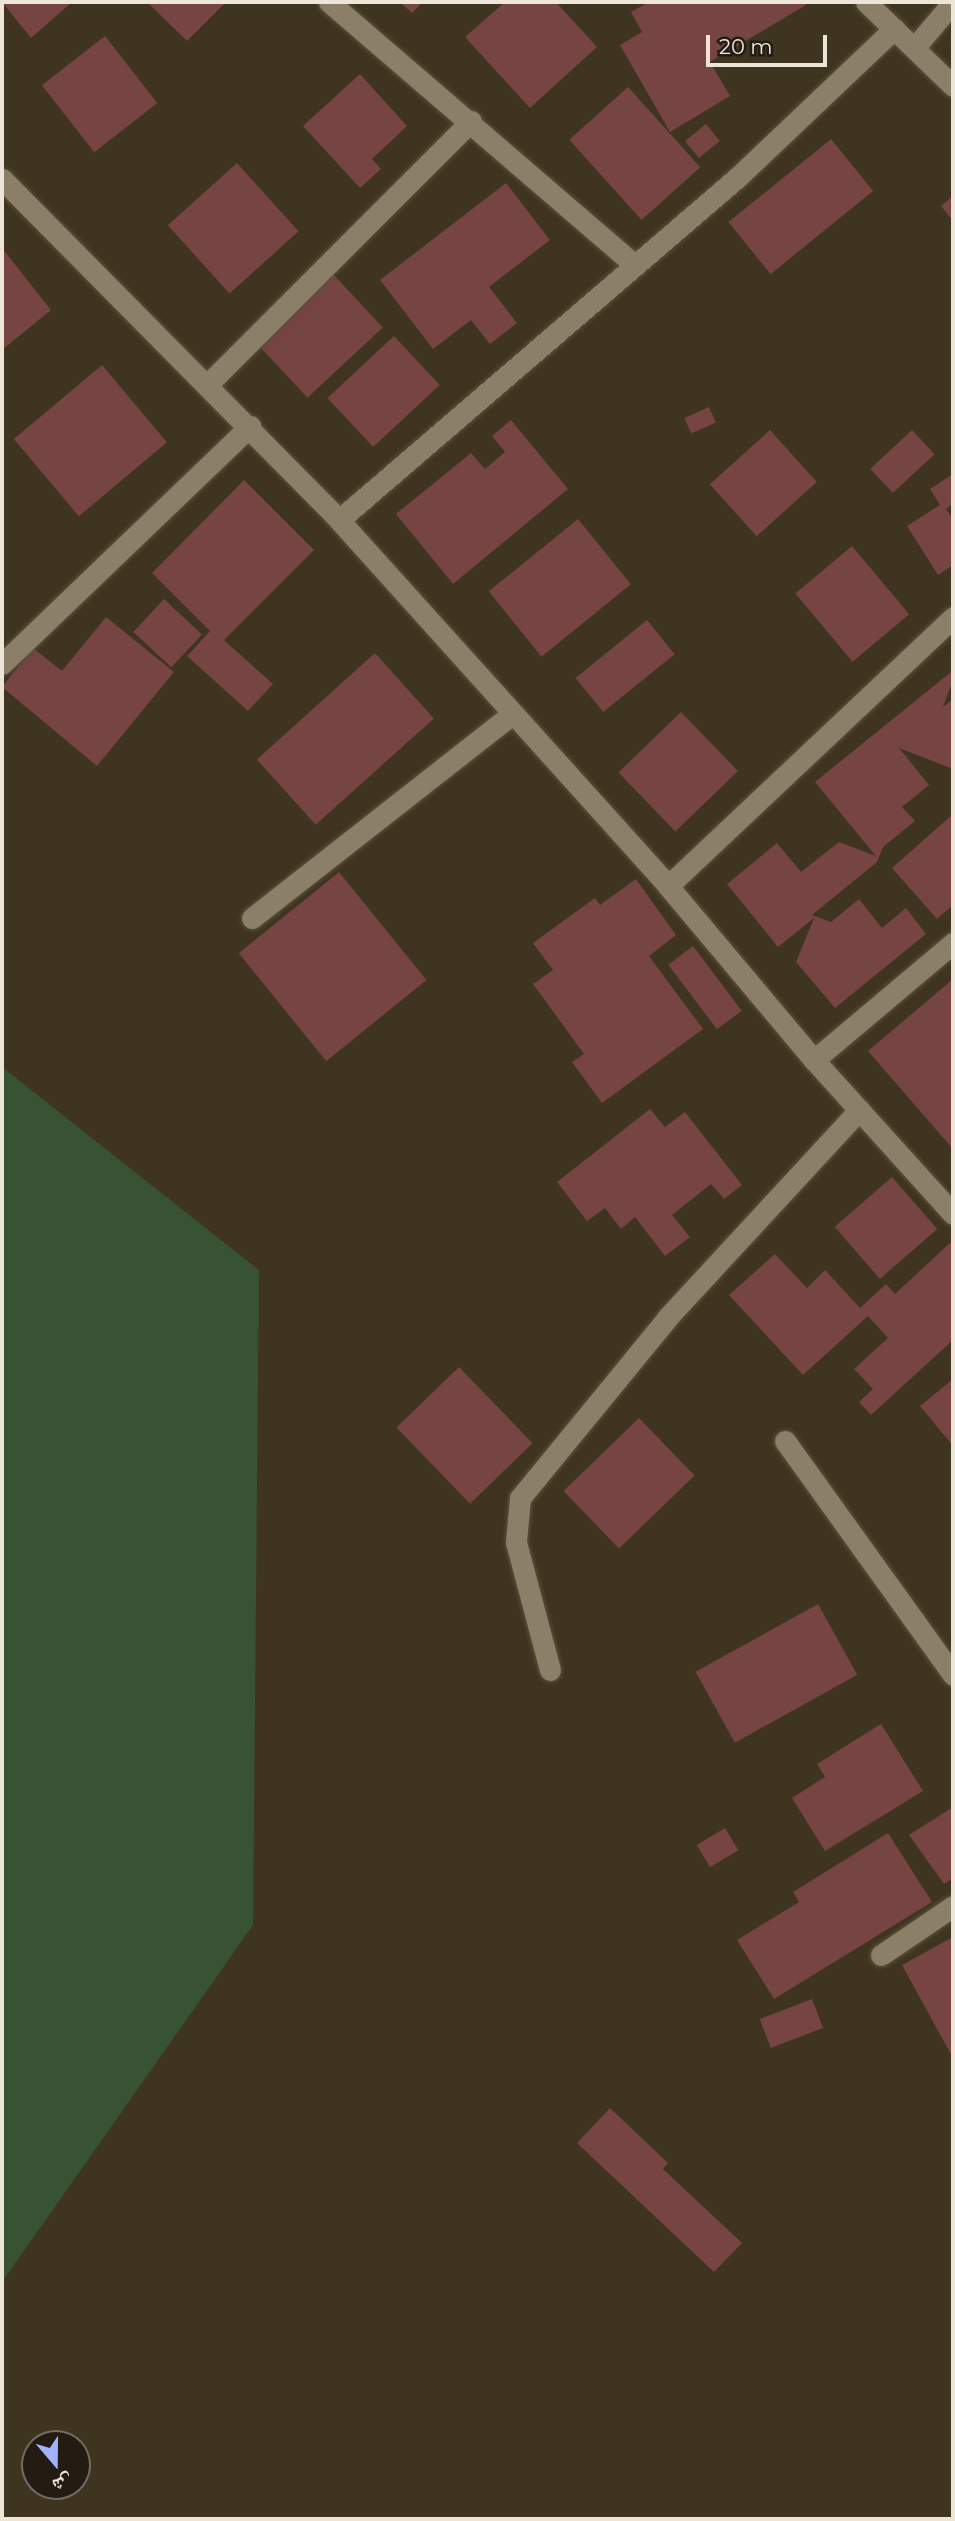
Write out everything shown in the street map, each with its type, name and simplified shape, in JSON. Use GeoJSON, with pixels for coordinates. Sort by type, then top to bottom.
{"type":"FeatureCollection","features":[{"type":"Feature","properties":{"kind":"street"},"geometry":{"type":"LineString","coordinates":[[329,2],[471,121],[635,265]]}},
{"type":"Feature","properties":{"kind":"street"},"geometry":{"type":"LineString","coordinates":[[866,2],[953,86]]}},
{"type":"Feature","properties":{"kind":"street"},"geometry":{"type":"LineString","coordinates":[[915,47],[953,2]]}},
{"type":"Feature","properties":{"kind":"street"},"geometry":{"type":"LineString","coordinates":[[339,520],[739,176],[894,29]]}},
{"type":"Feature","properties":{"kind":"street"},"geometry":{"type":"LineString","coordinates":[[208,384],[471,121]]}},
{"type":"Feature","properties":{"kind":"street"},"geometry":{"type":"LineString","coordinates":[[2,179],[250,426],[339,520],[668,886],[814,1060],[953,1214]]}},
{"type":"Feature","properties":{"kind":"street"},"geometry":{"type":"LineString","coordinates":[[2,664],[250,426]]}},
{"type":"Feature","properties":{"kind":"street"},"geometry":{"type":"LineString","coordinates":[[668,886],[953,617]]}},
{"type":"Feature","properties":{"kind":"street"},"geometry":{"type":"LineString","coordinates":[[251,918],[512,714]]}},
{"type":"Feature","properties":{"kind":"street"},"geometry":{"type":"LineString","coordinates":[[814,1060],[953,943]]}},
{"type":"Feature","properties":{"kind":"street"},"geometry":{"type":"LineString","coordinates":[[550,1670],[516,1542],[520,1498],[668,1317],[859,1110]]}},
{"type":"Feature","properties":{"kind":"street"},"geometry":{"type":"LineString","coordinates":[[785,1441],[953,1675]]}},
{"type":"Feature","properties":{"kind":"street"},"geometry":{"type":"LineString","coordinates":[[881,1955],[953,1906]]}},
{"type":"Feature","properties":{"kind":"green space"},"geometry":{"type":"Polygon","coordinates":[[[2,1067],[259,1270],[253,1925],[2,2282],[2,1067]]]}},
{"type":"Feature","properties":{"kind":"building"},"geometry":{"type":"Polygon","coordinates":[[[2,2],[72,2],[31,38],[2,2]]]}},
{"type":"Feature","properties":{"kind":"building"},"geometry":{"type":"Polygon","coordinates":[[[147,2],[226,2],[187,41],[147,2]]]}},
{"type":"Feature","properties":{"kind":"building"},"geometry":{"type":"Polygon","coordinates":[[[400,2],[423,2],[412,13],[400,2]]]}},
{"type":"Feature","properties":{"kind":"building"},"geometry":{"type":"Polygon","coordinates":[[[505,2],[556,2],[597,47],[530,108],[465,37],[505,2]]]}},
{"type":"Feature","properties":{"kind":"building"},"geometry":{"type":"Polygon","coordinates":[[[649,2],[804,2],[806,5],[710,62],[730,96],[670,132],[620,45],[642,32],[631,12],[649,2]]]}},
{"type":"Feature","properties":{"kind":"building"},"geometry":{"type":"Polygon","coordinates":[[[105,36],[157,103],[94,152],[42,85],[105,36]]]}},
{"type":"Feature","properties":{"kind":"building"},"geometry":{"type":"Polygon","coordinates":[[[360,74],[407,126],[372,159],[381,169],[360,188],[303,126],[360,74]]]}},
{"type":"Feature","properties":{"kind":"building"},"geometry":{"type":"Polygon","coordinates":[[[628,87],[700,167],[642,220],[569,140],[628,87]]]}},
{"type":"Feature","properties":{"kind":"building"},"geometry":{"type":"Polygon","coordinates":[[[706,124],[720,141],[699,158],[685,141],[706,124]]]}},
{"type":"Feature","properties":{"kind":"building"},"geometry":{"type":"Polygon","coordinates":[[[831,139],[873,191],[771,274],[728,222],[831,139]]]}},
{"type":"Feature","properties":{"kind":"building"},"geometry":{"type":"Polygon","coordinates":[[[237,163],[299,231],[229,294],[168,225],[237,163]]]}},
{"type":"Feature","properties":{"kind":"building"},"geometry":{"type":"Polygon","coordinates":[[[506,183],[550,240],[489,287],[517,323],[490,344],[471,320],[433,349],[380,280],[506,183]]]}},
{"type":"Feature","properties":{"kind":"building"},"geometry":{"type":"Polygon","coordinates":[[[953,196],[953,221],[941,206],[953,196]]]}},
{"type":"Feature","properties":{"kind":"building"},"geometry":{"type":"Polygon","coordinates":[[[2,248],[51,310],[2,350],[2,248]]]}},
{"type":"Feature","properties":{"kind":"building"},"geometry":{"type":"Polygon","coordinates":[[[333,274],[383,327],[307,398],[258,344],[333,274]]]}},
{"type":"Feature","properties":{"kind":"building"},"geometry":{"type":"Polygon","coordinates":[[[394,336],[440,385],[373,447],[327,398],[394,336]]]}},
{"type":"Feature","properties":{"kind":"building"},"geometry":{"type":"Polygon","coordinates":[[[102,365],[167,442],[79,516],[14,439],[102,365]]]}},
{"type":"Feature","properties":{"kind":"building"},"geometry":{"type":"Polygon","coordinates":[[[709,407],[716,423],[691,434],[684,418],[709,407]]]}},
{"type":"Feature","properties":{"kind":"building"},"geometry":{"type":"Polygon","coordinates":[[[511,420],[568,489],[453,584],[396,514],[471,453],[485,469],[505,452],[492,436],[511,420]]]}},
{"type":"Feature","properties":{"kind":"building"},"geometry":{"type":"Polygon","coordinates":[[[770,430],[817,482],[757,536],[710,484],[770,430]]]}},
{"type":"Feature","properties":{"kind":"building"},"geometry":{"type":"Polygon","coordinates":[[[912,430],[935,454],[893,493],[870,469],[912,430]]]}},
{"type":"Feature","properties":{"kind":"building"},"geometry":{"type":"Polygon","coordinates":[[[953,474],[953,504],[946,509],[953,519],[953,565],[938,575],[907,526],[940,505],[930,489],[953,474]]]}},
{"type":"Feature","properties":{"kind":"building"},"geometry":{"type":"Polygon","coordinates":[[[244,480],[314,550],[224,640],[273,684],[248,711],[187,656],[210,631],[152,573],[244,480]]]}},
{"type":"Feature","properties":{"kind":"building"},"geometry":{"type":"Polygon","coordinates":[[[578,519],[631,584],[541,657],[489,591],[578,519]]]}},
{"type":"Feature","properties":{"kind":"building"},"geometry":{"type":"Polygon","coordinates":[[[852,546],[909,614],[853,662],[795,594],[852,546]]]}},
{"type":"Feature","properties":{"kind":"building"},"geometry":{"type":"Polygon","coordinates":[[[164,599],[202,634],[171,667],[133,632],[164,599]]]}},
{"type":"Feature","properties":{"kind":"building"},"geometry":{"type":"Polygon","coordinates":[[[106,617],[174,672],[97,766],[2,687],[33,648],[62,671],[106,617]]]}},
{"type":"Feature","properties":{"kind":"building"},"geometry":{"type":"Polygon","coordinates":[[[647,620],[675,654],[603,712],[576,678],[647,620]]]}},
{"type":"Feature","properties":{"kind":"building"},"geometry":{"type":"Polygon","coordinates":[[[375,653],[434,718],[316,825],[257,759],[375,653]]]}},
{"type":"Feature","properties":{"kind":"building"},"geometry":{"type":"Polygon","coordinates":[[[951,672],[953,680],[943,707],[953,699],[953,769],[899,748],[929,785],[902,807],[915,821],[883,847],[877,862],[812,915],[831,922],[859,899],[882,928],[906,908],[926,934],[835,1008],[796,962],[814,918],[778,947],[727,884],[777,843],[801,872],[839,842],[876,856],[815,782],[951,672]]]}},
{"type":"Feature","properties":{"kind":"building"},"geometry":{"type":"Polygon","coordinates":[[[681,712],[738,771],[675,831],[618,772],[681,712]]]}},
{"type":"Feature","properties":{"kind":"building"},"geometry":{"type":"Polygon","coordinates":[[[953,814],[953,905],[937,919],[892,868],[953,814]]]}},
{"type":"Feature","properties":{"kind":"building"},"geometry":{"type":"Polygon","coordinates":[[[339,872],[426,980],[326,1061],[239,953],[339,872]]]}},
{"type":"Feature","properties":{"kind":"building"},"geometry":{"type":"Polygon","coordinates":[[[636,879],[676,935],[649,956],[703,1029],[602,1103],[572,1062],[584,1054],[533,984],[553,970],[533,943],[595,898],[600,905],[636,879]]]}},
{"type":"Feature","properties":{"kind":"building"},"geometry":{"type":"Polygon","coordinates":[[[693,946],[742,1011],[717,1029],[668,965],[693,946]]]}},
{"type":"Feature","properties":{"kind":"building"},"geometry":{"type":"Polygon","coordinates":[[[953,979],[953,1149],[868,1051],[953,979]]]}},
{"type":"Feature","properties":{"kind":"building"},"geometry":{"type":"Polygon","coordinates":[[[650,1109],[665,1127],[685,1112],[742,1185],[724,1199],[711,1184],[672,1215],[690,1237],[665,1256],[635,1217],[621,1229],[605,1208],[587,1221],[557,1182],[650,1109]]]}},
{"type":"Feature","properties":{"kind":"building"},"geometry":{"type":"Polygon","coordinates":[[[892,1177],[937,1229],[880,1279],[835,1227],[892,1177]]]}},
{"type":"Feature","properties":{"kind":"building"},"geometry":{"type":"Polygon","coordinates":[[[953,1240],[953,1340],[871,1415],[859,1402],[873,1389],[854,1369],[888,1338],[868,1316],[803,1375],[729,1295],[775,1254],[807,1288],[825,1270],[860,1308],[886,1284],[895,1294],[953,1240]]]}},
{"type":"Feature","properties":{"kind":"building"},"geometry":{"type":"Polygon","coordinates":[[[459,1367],[533,1443],[470,1504],[396,1427],[459,1367]]]}},
{"type":"Feature","properties":{"kind":"building"},"geometry":{"type":"Polygon","coordinates":[[[953,1379],[953,1446],[920,1406],[953,1379]]]}},
{"type":"Feature","properties":{"kind":"building"},"geometry":{"type":"Polygon","coordinates":[[[639,1418],[695,1476],[619,1548],[563,1491],[639,1418]]]}},
{"type":"Feature","properties":{"kind":"building"},"geometry":{"type":"Polygon","coordinates":[[[818,1604],[857,1675],[735,1743],[696,1672],[818,1604]]]}},
{"type":"Feature","properties":{"kind":"building"},"geometry":{"type":"Polygon","coordinates":[[[881,1724],[923,1791],[825,1851],[792,1798],[825,1777],[817,1764],[881,1724]]]}},
{"type":"Feature","properties":{"kind":"building"},"geometry":{"type":"Polygon","coordinates":[[[953,1807],[953,1878],[944,1884],[909,1835],[953,1807]]]}},
{"type":"Feature","properties":{"kind":"building"},"geometry":{"type":"Polygon","coordinates":[[[725,1828],[738,1850],[710,1867],[697,1845],[725,1828]]]}},
{"type":"Feature","properties":{"kind":"building"},"geometry":{"type":"Polygon","coordinates":[[[888,1833],[932,1902],[774,1999],[737,1940],[799,1902],[793,1892],[888,1833]]]}},
{"type":"Feature","properties":{"kind":"building"},"geometry":{"type":"Polygon","coordinates":[[[953,1937],[953,2058],[902,1965],[953,1937]]]}},
{"type":"Feature","properties":{"kind":"building"},"geometry":{"type":"Polygon","coordinates":[[[812,1999],[823,2028],[771,2048],[760,2019],[812,1999]]]}},
{"type":"Feature","properties":{"kind":"building"},"geometry":{"type":"Polygon","coordinates":[[[610,2108],[668,2163],[663,2169],[742,2243],[714,2272],[577,2143],[610,2108]]]}}]}
